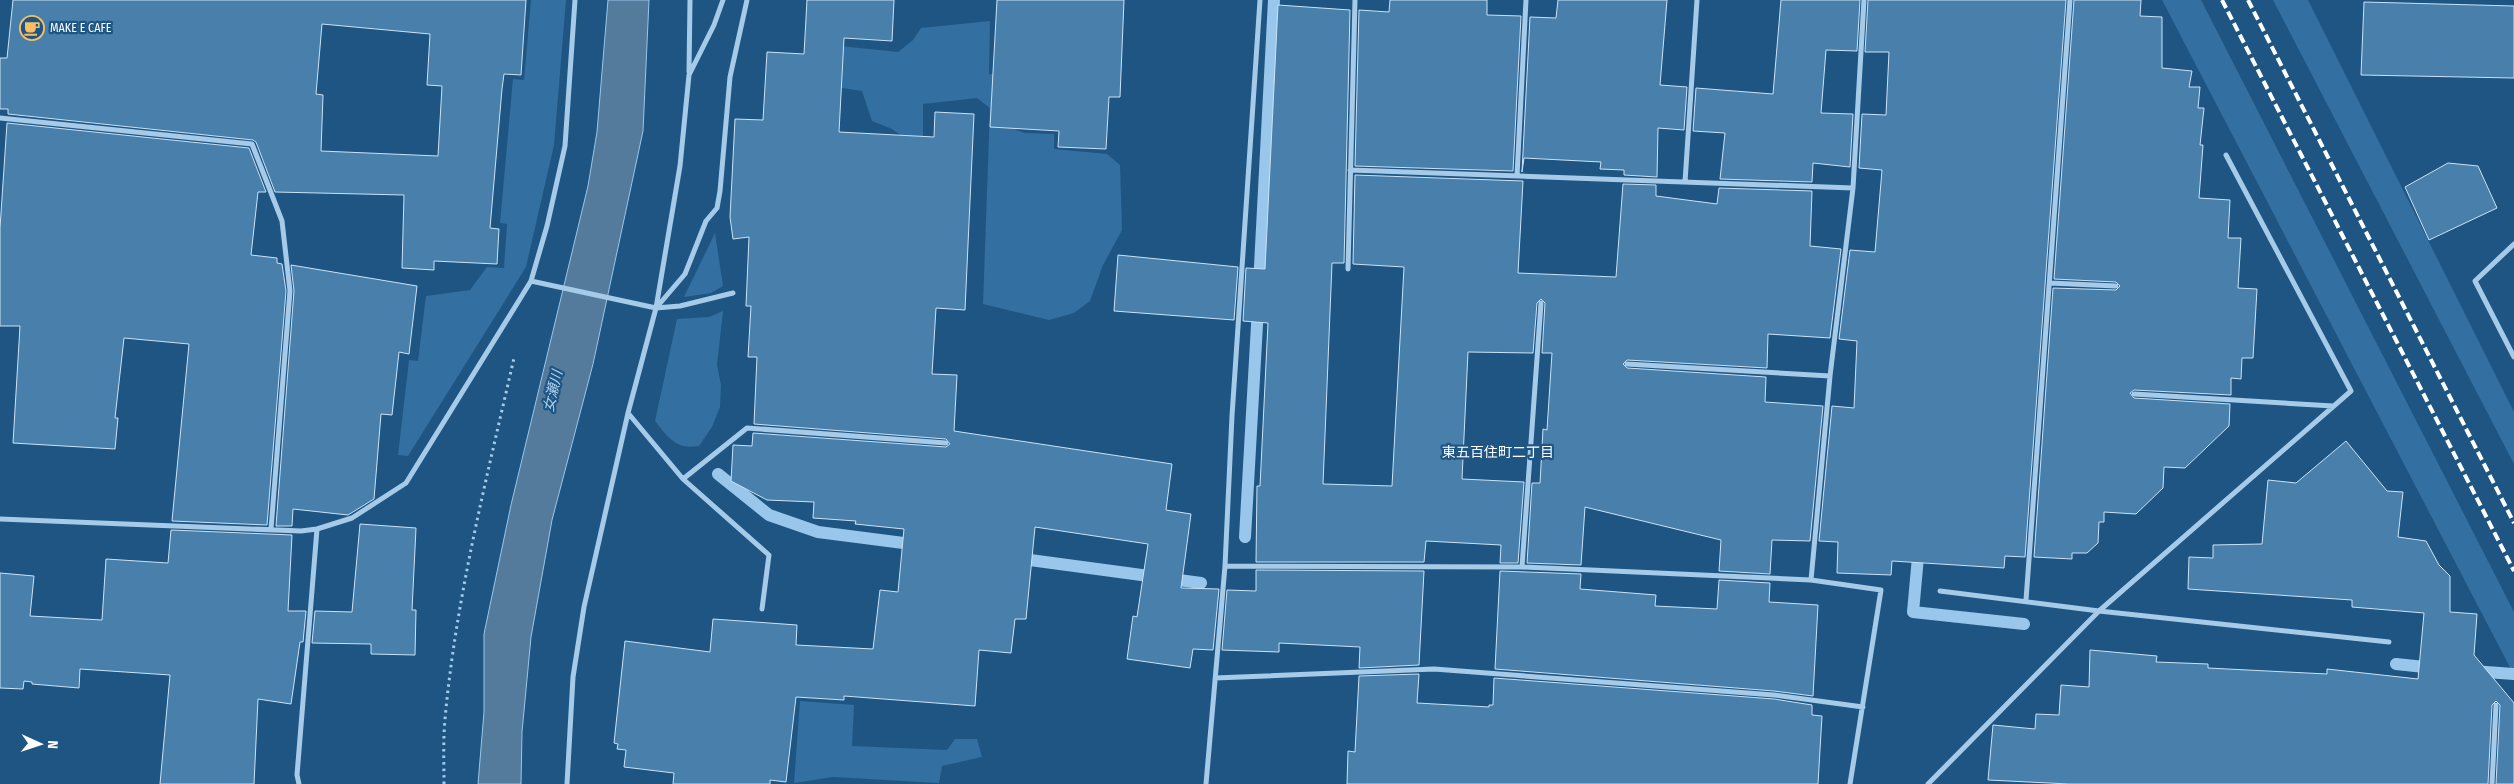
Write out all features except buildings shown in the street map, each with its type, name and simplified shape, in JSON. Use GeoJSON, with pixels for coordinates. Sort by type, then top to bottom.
{"type":"FeatureCollection","features":[{"type":"Feature","properties":{"kind":"street"},"geometry":{"type":"LineString","coordinates":[[0,519],[318,529],[352,518],[406,483],[531,281],[547,226],[565,146],[575,0]]}},
{"type":"Feature","properties":{"kind":"street"},"geometry":{"type":"LineString","coordinates":[[567,784],[574,677],[584,607],[628,413],[656,308],[680,166],[689,74],[690,0]]}},
{"type":"Feature","properties":{"kind":"street"},"geometry":{"type":"LineString","coordinates":[[689,74],[714,25],[723,0]]}},
{"type":"Feature","properties":{"kind":"street"},"geometry":{"type":"LineString","coordinates":[[656,308],[676,287],[685,274],[706,221],[717,208],[730,77],[747,0]]}},
{"type":"Feature","properties":{"kind":"street"},"geometry":{"type":"LineString","coordinates":[[1206,784],[1225,566],[1232,416],[1260,0]]}},
{"type":"Feature","properties":{"kind":"street"},"geometry":{"type":"LineString","coordinates":[[1348,269],[1355,0]]}},
{"type":"Feature","properties":{"kind":"street"},"geometry":{"type":"LineString","coordinates":[[1517,176],[1526,0]]}},
{"type":"Feature","properties":{"kind":"street"},"geometry":{"type":"LineString","coordinates":[[1685,182],[1697,0]]}},
{"type":"Feature","properties":{"kind":"street"},"geometry":{"type":"LineString","coordinates":[[1811,580],[1830,376],[1853,188],[1864,0]]}},
{"type":"Feature","properties":{"kind":"street"},"geometry":{"type":"LineString","coordinates":[[2026,600],[2070,0]]}},
{"type":"Feature","properties":{"kind":"street"},"geometry":{"type":"LineString","coordinates":[[0,118],[252,144],[282,221],[290,291],[271,529]]}},
{"type":"Feature","properties":{"kind":"street"},"geometry":{"type":"LineString","coordinates":[[1928,784],[2099,611],[2351,391],[2226,155]]}},
{"type":"Feature","properties":{"kind":"street"},"geometry":{"type":"LineString","coordinates":[[1350,170],[1853,188]]}},
{"type":"Feature","properties":{"kind":"street"},"geometry":{"type":"LineString","coordinates":[[2514,244],[2475,281],[2514,357]]}},
{"type":"Feature","properties":{"kind":"street"},"geometry":{"type":"LineString","coordinates":[[531,281],[656,308],[680,306],[733,293]]}},
{"type":"Feature","properties":{"kind":"street"},"geometry":{"type":"LineString","coordinates":[[2050,283],[2116,286]]}},
{"type":"Feature","properties":{"kind":"street"},"geometry":{"type":"LineString","coordinates":[[1522,567],[1541,304]]}},
{"type":"Feature","properties":{"kind":"street"},"geometry":{"type":"LineString","coordinates":[[2507,342],[2514,343]]}},
{"type":"Feature","properties":{"kind":"street"},"geometry":{"type":"LineString","coordinates":[[1627,364],[1830,376]]}},
{"type":"Feature","properties":{"kind":"street"},"geometry":{"type":"LineString","coordinates":[[2134,394],[2333,406]]}},
{"type":"Feature","properties":{"kind":"street"},"geometry":{"type":"LineString","coordinates":[[628,413],[683,479],[769,555],[762,609]]}},
{"type":"Feature","properties":{"kind":"street"},"geometry":{"type":"LineString","coordinates":[[683,479],[747,428],[946,443]]}},
{"type":"Feature","properties":{"kind":"street"},"geometry":{"type":"LineString","coordinates":[[299,784],[297,775],[318,529]]}},
{"type":"Feature","properties":{"kind":"street"},"geometry":{"type":"LineString","coordinates":[[1225,566],[1522,567],[1811,580],[1881,590],[1850,784]]}},
{"type":"Feature","properties":{"kind":"street"},"geometry":{"type":"LineString","coordinates":[[1940,591],[2026,600],[2099,611],[2389,642]]}},
{"type":"Feature","properties":{"kind":"street"},"geometry":{"type":"LineString","coordinates":[[1215,678],[1434,669],[1774,696],[1863,707]]}},
{"type":"Feature","properties":{"kind":"street"},"geometry":{"type":"LineString","coordinates":[[2492,784],[2496,705]]}},
{"type":"Feature","properties":{"kind":"path"},"geometry":{"type":"LineString","coordinates":[[444,784],[444,721],[454,642],[467,567],[516,348]]}},
{"type":"Feature","properties":{"kind":"shaded area"},"geometry":{"type":"Polygon","coordinates":[[[531,0],[566,0],[554,145],[526,267],[408,456],[398,455],[409,360],[418,361],[426,296],[470,290],[487,267],[504,268],[507,224],[500,223],[513,79],[524,80],[531,0]]]}},
{"type":"Feature","properties":{"kind":"shaded area"},"geometry":{"type":"Polygon","coordinates":[[[2162,0],[2201,0],[2514,612],[2514,675],[2162,0]]]}},
{"type":"Feature","properties":{"kind":"shaded area"},"geometry":{"type":"Polygon","coordinates":[[[2273,0],[2308,0],[2514,412],[2514,464],[2273,0]]]}},
{"type":"Feature","properties":{"kind":"shaded area"},"geometry":{"type":"Polygon","coordinates":[[[990,21],[989,74],[1006,74],[1010,112],[1016,130],[1025,133],[1054,134],[1054,149],[1107,154],[1120,165],[1122,230],[1103,265],[1090,301],[1074,313],[1049,320],[983,304],[990,108],[977,98],[923,104],[923,139],[905,138],[892,129],[872,121],[862,91],[810,83],[811,43],[898,52],[913,40],[921,28],[990,21]]]}},
{"type":"Feature","properties":{"kind":"shaded area"},"geometry":{"type":"Polygon","coordinates":[[[715,233],[723,286],[711,293],[684,297],[715,233]]]}},
{"type":"Feature","properties":{"kind":"shaded area"},"geometry":{"type":"Polygon","coordinates":[[[723,311],[717,365],[721,385],[720,407],[712,427],[699,446],[685,446],[674,441],[664,433],[655,421],[677,319],[709,317],[723,311]]]}},
{"type":"Feature","properties":{"kind":"shaded area"},"geometry":{"type":"Polygon","coordinates":[[[800,701],[854,705],[852,746],[947,750],[955,739],[977,739],[982,757],[942,766],[939,783],[833,777],[794,783],[800,701]]]}},
{"type":"Feature","properties":{"kind":"water","name":"女瀬川"},"geometry":{"type":"Polygon","coordinates":[[[608,0],[649,0],[643,131],[593,364],[552,520],[531,637],[522,732],[521,784],[478,784],[484,712],[484,634],[511,505],[588,186],[597,132],[608,0]]]}},
{"type":"Feature","properties":{"kind":"waterway"},"geometry":{"type":"LineString","coordinates":[[1259,285],[1274,0]]}},
{"type":"Feature","properties":{"kind":"waterway"},"geometry":{"type":"LineString","coordinates":[[1245,537],[1258,307]]}},
{"type":"Feature","properties":{"kind":"waterway"},"geometry":{"type":"LineString","coordinates":[[718,474],[769,515],[818,532],[919,545]]}},
{"type":"Feature","properties":{"kind":"waterway"},"geometry":{"type":"LineString","coordinates":[[1919,546],[1913,612],[2024,624]]}},
{"type":"Feature","properties":{"kind":"waterway"},"geometry":{"type":"LineString","coordinates":[[1015,558],[1201,583]]}},
{"type":"Feature","properties":{"kind":"waterway"},"geometry":{"type":"LineString","coordinates":[[2396,664],[2434,668]]}},
{"type":"Feature","properties":{"kind":"waterway"},"geometry":{"type":"LineString","coordinates":[[2472,671],[2514,674]]}},
{"type":"Feature","properties":{"kind":"railway"},"geometry":{"type":"LineString","coordinates":[[2222,0],[2514,571]]}},
{"type":"Feature","properties":{"kind":"railway"},"geometry":{"type":"LineString","coordinates":[[2248,0],[2514,523]]}},
{"type":"Feature","properties":{"kind":"place","name":"MAKE E CAFE"},"geometry":{"type":"Point","coordinates":[32,28]}},
{"type":"Feature","properties":{"kind":"district","name":"東五百住町二丁目"},"geometry":{"type":"Point","coordinates":[1498,452]}}]}
